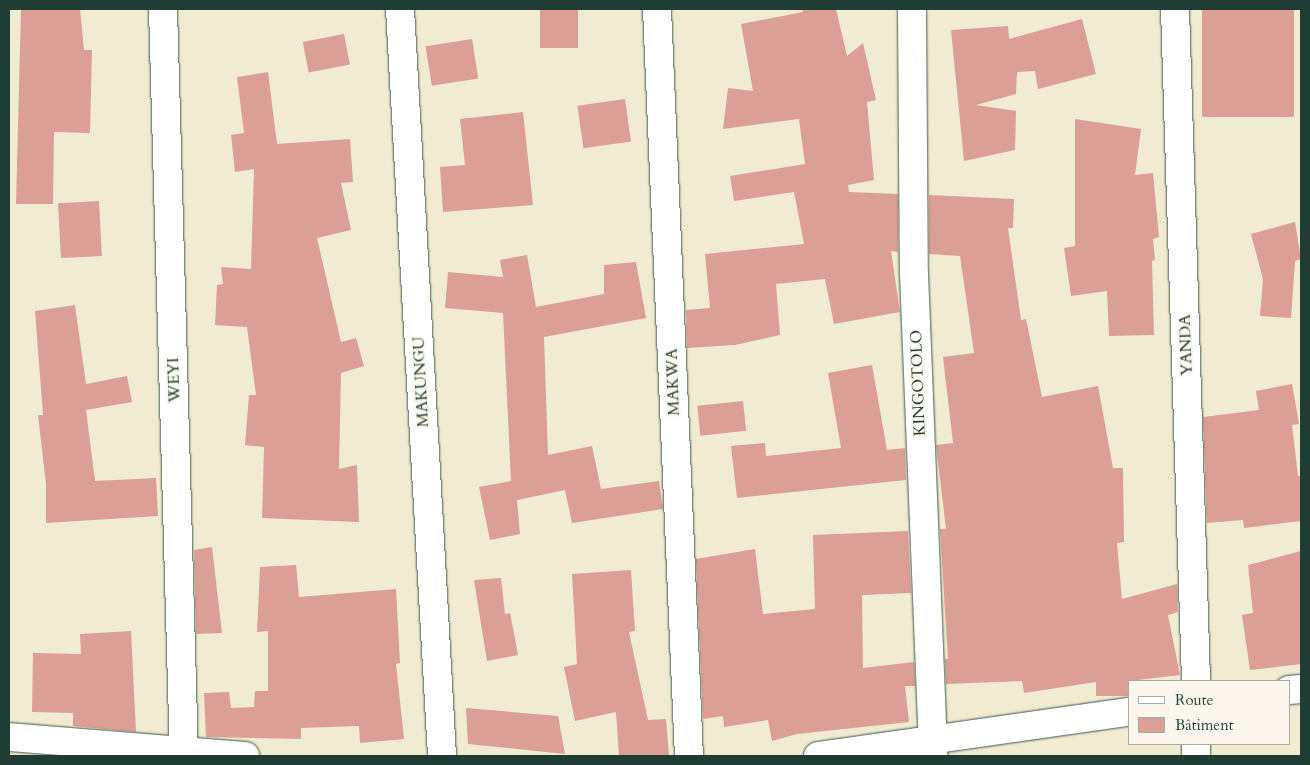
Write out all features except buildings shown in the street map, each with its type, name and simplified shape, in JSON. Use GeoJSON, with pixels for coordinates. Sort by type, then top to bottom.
{"type":"FeatureCollection","features":[{"type":"Feature","properties":{"kind":"street","name":"WEYI"},"geometry":{"type":"LineString","coordinates":[[163,9],[184,754]]}},
{"type":"Feature","properties":{"kind":"street","name":"MAKUNGU"},"geometry":{"type":"LineString","coordinates":[[400,9],[442,756]]}},
{"type":"Feature","properties":{"kind":"street","name":"MAKWA"},"geometry":{"type":"LineString","coordinates":[[657,9],[689,756]]}},
{"type":"Feature","properties":{"kind":"street","name":"KINGOTOLO"},"geometry":{"type":"LineString","coordinates":[[912,9],[914,274],[933,749]]}},
{"type":"Feature","properties":{"kind":"street","name":"YANDA"},"geometry":{"type":"LineString","coordinates":[[1175,9],[1196,680]]}},
{"type":"Feature","properties":{"kind":"street"},"geometry":{"type":"LineString","coordinates":[[818,756],[933,749],[1128,712]]}},
{"type":"Feature","properties":{"kind":"street"},"geometry":{"type":"LineString","coordinates":[[9,737],[184,754],[245,756]]}}]}
